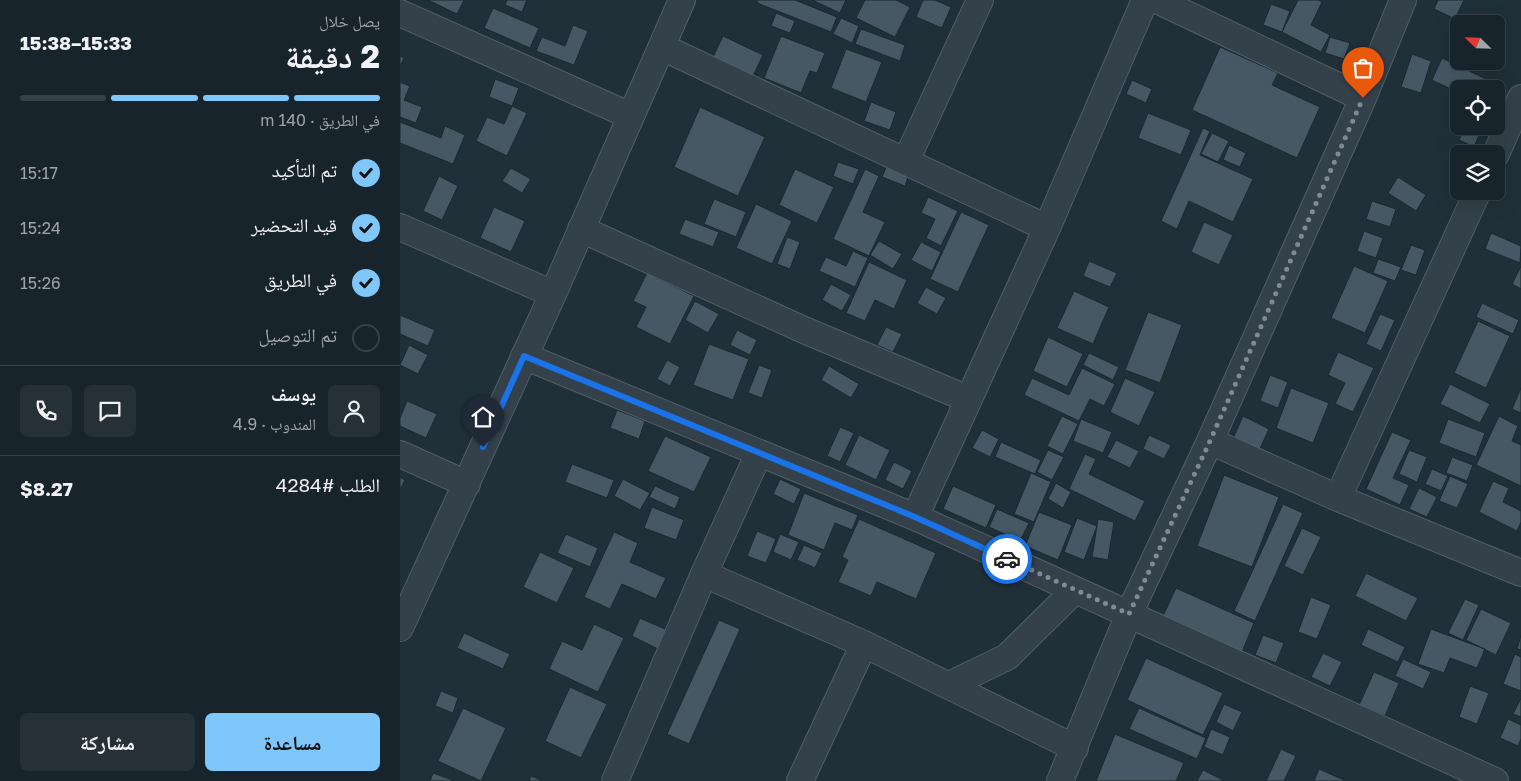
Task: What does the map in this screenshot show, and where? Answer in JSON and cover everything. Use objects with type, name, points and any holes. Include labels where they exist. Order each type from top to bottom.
[{"type":"street","points":[[402,617],[467,484],[682,0]]},
{"type":"street","points":[[906,161],[980,0]]},
{"type":"street","points":[[915,517],[1047,228],[1145,0]]},
{"type":"street","points":[[1157,0],[1363,98]]},
{"type":"street","points":[[1060,781],[1129,614],[1210,441],[1363,98],[1404,0]]},
{"type":"street","points":[[400,13],[631,116]]},
{"type":"street","points":[[662,48],[1047,228]]},
{"type":"street","points":[[1500,145],[1521,98]]},
{"type":"street","points":[[1338,498],[1474,200]]},
{"type":"street","points":[[400,227],[553,294]]},
{"type":"street","points":[[581,229],[804,330],[968,399]]},
{"type":"street","points":[[524,356],[915,517],[1495,781]]},
{"type":"street","points":[[1210,441],[1338,498],[1521,573]]},
{"type":"street","points":[[400,454],[467,484]]},
{"type":"street","points":[[615,781],[704,574],[759,454]]},
{"type":"street","points":[[704,574],[864,644],[1075,748]]},
{"type":"street","points":[[949,686],[1007,657],[1076,590]]},
{"type":"street","points":[[800,781],[864,644]]},
{"type":"building","points":[[428,0],[464,0],[457,14]]},
{"type":"building","points":[[507,0],[527,0],[522,12],[505,5]]},
{"type":"building","points":[[758,0],[795,0],[837,17],[831,32],[757,3]]},
{"type":"building","points":[[812,0],[846,0],[840,13]]},
{"type":"building","points":[[865,0],[896,0],[910,7],[895,37],[856,18]]},
{"type":"building","points":[[923,0],[935,0],[951,7],[942,28],[916,17]]},
{"type":"building","points":[[1298,0],[1318,0],[1322,2],[1311,25],[1330,35],[1321,52],[1282,32]]},
{"type":"building","points":[[1438,0],[1464,0],[1457,15],[1450,15],[1450,17],[1434,9]]},
{"type":"building","points":[[1271,4],[1290,11],[1282,32],[1263,25]]},
{"type":"building","points":[[493,8],[539,28],[530,48],[484,28]]},
{"type":"building","points":[[776,13],[795,21],[790,33],[771,26]]},
{"type":"building","points":[[841,18],[859,26],[852,43],[833,34]]},
{"type":"building","points":[[573,25],[588,31],[574,65],[536,51],[542,37],[565,46]]},
{"type":"building","points":[[861,29],[905,45],[900,61],[855,44]]},
{"type":"building","points":[[723,36],[763,55],[752,78],[712,59]]},
{"type":"building","points":[[781,36],[825,53],[817,73],[810,71],[801,93],[764,78]]},
{"type":"building","points":[[1330,37],[1350,43],[1344,59],[1325,53]]},
{"type":"building","points":[[1220,47],[1278,73],[1272,85],[1320,107],[1297,158],[1192,110]]},
{"type":"building","points":[[846,49],[882,62],[866,102],[831,88]]},
{"type":"building","points":[[1412,54],[1431,61],[1421,93],[1401,87]]},
{"type":"building","points":[[400,56],[404,58],[400,67]]},
{"type":"building","points":[[1442,58],[1450,62],[1450,70],[1467,70],[1488,80],[1450,80],[1450,89],[1432,80]]},
{"type":"building","points":[[495,79],[519,88],[512,106],[489,97]]},
{"type":"building","points":[[1132,80],[1152,89],[1146,103],[1126,94]]},
{"type":"building","points":[[400,82],[410,86],[404,100],[422,107],[416,123],[400,117]]},
{"type":"building","points":[[871,102],[896,112],[890,130],[864,121]]},
{"type":"building","points":[[512,106],[527,113],[507,156],[476,141],[487,117],[504,124]]},
{"type":"building","points":[[700,107],[765,137],[738,196],[674,167]]},
{"type":"building","points":[[1148,113],[1191,130],[1181,155],[1138,138]]},
{"type":"building","points":[[400,122],[441,138],[445,126],[465,135],[453,164],[400,143]]},
{"type":"building","points":[[1203,128],[1210,131],[1200,155],[1253,179],[1233,222],[1189,201],[1177,229],[1161,221]]},
{"type":"building","points":[[1212,133],[1229,141],[1218,162],[1201,154]]},
{"type":"building","points":[[1462,135],[1479,135],[1475,145],[1470,145],[1459,140]]},
{"type":"building","points":[[1229,145],[1246,153],[1240,167],[1223,160]]},
{"type":"building","points":[[838,162],[859,169],[853,184],[833,176]]},
{"type":"building","points":[[887,165],[909,174],[905,186],[882,177]]},
{"type":"building","points":[[511,168],[531,179],[522,193],[502,181]]},
{"type":"building","points":[[795,169],[834,187],[817,223],[779,205]]},
{"type":"building","points":[[865,169],[879,176],[863,212],[885,222],[869,256],[833,239]]},
{"type":"building","points":[[439,176],[458,186],[442,220],[423,211]]},
{"type":"building","points":[[1398,177],[1426,195],[1416,211],[1388,193]]},
{"type":"building","points":[[928,197],[958,211],[941,246],[926,238],[935,219],[921,213]]},
{"type":"building","points":[[714,199],[746,212],[736,237],[704,224]]},
{"type":"building","points":[[1372,201],[1396,209],[1390,227],[1366,219]]},
{"type":"building","points":[[756,204],[792,221],[772,264],[736,248]]},
{"type":"building","points":[[494,207],[525,221],[511,252],[480,238]]},
{"type":"building","points":[[961,212],[989,225],[958,292],[930,279]]},
{"type":"building","points":[[685,219],[719,232],[713,247],[679,234]]},
{"type":"building","points":[[1204,222],[1233,235],[1219,265],[1191,252]]},
{"type":"building","points":[[1364,231],[1383,238],[1376,258],[1357,251]]},
{"type":"building","points":[[1491,233],[1521,246],[1520,263],[1485,249]]},
{"type":"building","points":[[787,237],[800,242],[790,269],[777,264]]},
{"type":"building","points":[[879,241],[902,254],[893,269],[870,255]]},
{"type":"building","points":[[921,242],[941,252],[932,271],[911,260]]},
{"type":"building","points":[[1411,245],[1425,250],[1416,275],[1401,270]]},
{"type":"building","points":[[853,251],[868,258],[855,287],[819,271],[826,257],[846,266]]},
{"type":"building","points":[[1378,259],[1401,267],[1395,281],[1373,273]]},
{"type":"building","points":[[1089,261],[1117,273],[1110,287],[1083,276]]},
{"type":"building","points":[[869,262],[907,280],[894,309],[875,300],[865,321],[846,313]]},
{"type":"building","points":[[1354,266],[1388,281],[1365,333],[1331,318]]},
{"type":"building","points":[[1521,266],[1521,289],[1512,284]]},
{"type":"building","points":[[647,273],[694,296],[670,344],[636,327],[646,307],[633,301]]},
{"type":"building","points":[[831,284],[851,295],[842,311],[822,300]]},
{"type":"building","points":[[926,287],[946,298],[937,314],[917,303]]},
{"type":"building","points":[[1074,291],[1109,307],[1093,344],[1057,328]]},
{"type":"building","points":[[695,301],[719,314],[708,333],[685,320]]},
{"type":"building","points":[[1482,303],[1519,320],[1513,334],[1476,317]]},
{"type":"building","points":[[1148,312],[1182,325],[1160,383],[1125,370]]},
{"type":"building","points":[[1380,314],[1395,320],[1381,351],[1366,344]]},
{"type":"building","points":[[400,315],[435,330],[428,346],[400,334]]},
{"type":"building","points":[[1478,321],[1510,336],[1486,388],[1454,373]]},
{"type":"building","points":[[886,327],[902,334],[893,352],[877,345]]},
{"type":"building","points":[[737,330],[757,340],[750,355],[730,345]]},
{"type":"building","points":[[1048,337],[1083,354],[1067,387],[1033,371]]},
{"type":"building","points":[[709,344],[749,359],[733,400],[693,385]]},
{"type":"building","points":[[409,345],[428,355],[418,374],[400,365]]},
{"type":"building","points":[[1338,352],[1374,368],[1353,412],[1335,404],[1345,383],[1328,375]]},
{"type":"building","points":[[1089,353],[1119,367],[1113,380],[1083,365]]},
{"type":"building","points":[[667,360],[680,367],[670,386],[657,379]]},
{"type":"building","points":[[759,365],[772,370],[762,398],[748,393]]},
{"type":"building","points":[[829,366],[859,384],[851,398],[821,380]]},
{"type":"building","points":[[1082,368],[1115,384],[1104,406],[1090,399],[1079,421],[1024,395],[1032,378],[1069,395]]},
{"type":"building","points":[[1270,375],[1288,382],[1278,408],[1260,401]]},
{"type":"building","points":[[1125,378],[1155,392],[1139,426],[1110,412]]},
{"type":"building","points":[[1450,384],[1490,404],[1480,423],[1440,404]]},
{"type":"building","points":[[1291,388],[1329,403],[1313,443],[1276,428]]},
{"type":"building","points":[[1521,388],[1521,413],[1512,409]]},
{"type":"building","points":[[407,401],[437,414],[426,438],[400,426],[400,418]]},
{"type":"building","points":[[617,410],[645,421],[639,439],[610,428]]},
{"type":"building","points":[[1062,416],[1078,424],[1063,454],[1047,446]]},
{"type":"building","points":[[1243,416],[1269,429],[1258,453],[1232,441]]},
{"type":"building","points":[[1499,416],[1518,426],[1512,441],[1521,445],[1521,486],[1476,465]]},
{"type":"building","points":[[1081,419],[1112,432],[1103,453],[1073,441]]},
{"type":"building","points":[[1448,419],[1485,433],[1476,457],[1439,443]]},
{"type":"building","points":[[840,427],[854,433],[840,462],[827,456]]},
{"type":"building","points":[[982,430],[999,439],[990,457],[972,448]]},
{"type":"building","points":[[1392,432],[1411,440],[1393,478],[1409,485],[1400,505],[1366,489]]},
{"type":"building","points":[[859,435],[890,450],[876,480],[845,465]]},
{"type":"building","points":[[1149,435],[1171,445],[1164,459],[1143,449]]},
{"type":"building","points":[[665,436],[711,457],[694,492],[648,471]]},
{"type":"building","points":[[1116,440],[1139,451],[1130,468],[1107,457]]},
{"type":"building","points":[[1001,442],[1041,460],[1035,474],[995,457]]},
{"type":"building","points":[[1048,450],[1064,457],[1052,480],[1037,472]]},
{"type":"building","points":[[1409,450],[1427,457],[1417,482],[1399,474]]},
{"type":"building","points":[[1085,454],[1096,459],[1089,474],[1145,501],[1135,521],[1069,489]]},
{"type":"building","points":[[1452,457],[1473,465],[1467,481],[1446,473]]},
{"type":"building","points":[[894,462],[912,471],[903,489],[885,480]]},
{"type":"building","points":[[572,464],[614,480],[607,498],[565,482]]},
{"type":"building","points":[[1432,469],[1448,476],[1441,491],[1425,484]]},
{"type":"building","points":[[1031,473],[1051,482],[1034,522],[1014,514]]},
{"type":"building","points":[[1224,475],[1279,497],[1252,567],[1197,546]]},
{"type":"building","points":[[1450,476],[1468,484],[1457,508],[1439,501]]},
{"type":"building","points":[[400,477],[405,480],[400,490]]},
{"type":"building","points":[[623,479],[650,493],[640,510],[614,496]]},
{"type":"building","points":[[780,479],[801,489],[794,504],[773,494]]},
{"type":"building","points":[[1493,481],[1509,488],[1503,502],[1521,511],[1521,522],[1517,531],[1479,512]]},
{"type":"building","points":[[1056,483],[1071,492],[1063,508],[1048,499]]},
{"type":"building","points":[[655,486],[680,497],[675,509],[649,497]]},
{"type":"building","points":[[953,486],[996,505],[986,528],[943,509]]},
{"type":"building","points":[[1419,488],[1437,497],[1427,517],[1409,509]]},
{"type":"building","points":[[804,493],[858,515],[852,530],[835,523],[824,550],[788,535]]},
{"type":"building","points":[[1283,504],[1303,513],[1255,621],[1234,611]]},
{"type":"building","points":[[652,507],[684,520],[676,540],[644,528]]},
{"type":"building","points":[[997,509],[1029,523],[1020,541],[989,527]]},
{"type":"building","points":[[1039,512],[1072,525],[1058,560],[1025,546]]},
{"type":"building","points":[[1077,518],[1097,526],[1084,560],[1064,552]]},
{"type":"building","points":[[859,519],[936,553],[916,599],[877,582],[871,596],[838,582],[848,560],[842,557]]},
{"type":"building","points":[[1098,519],[1114,522],[1108,560],[1092,557]]},
{"type":"building","points":[[1302,528],[1321,537],[1303,575],[1284,566]]},
{"type":"building","points":[[757,531],[776,539],[766,563],[747,556]]},
{"type":"building","points":[[614,532],[638,543],[630,562],[666,578],[656,599],[622,584],[610,609],[584,597]]},
{"type":"building","points":[[566,534],[598,548],[590,567],[557,553]]},
{"type":"building","points":[[780,534],[799,542],[791,560],[773,552]]},
{"type":"building","points":[[804,545],[822,553],[815,568],[797,560]]},
{"type":"building","points":[[540,552],[574,568],[557,603],[523,587]]},
{"type":"building","points":[[1366,573],[1418,598],[1406,621],[1355,596]]},
{"type":"building","points":[[1176,588],[1254,623],[1242,652],[1163,616]]},
{"type":"building","points":[[1311,597],[1331,605],[1317,639],[1298,632]]},
{"type":"building","points":[[1465,599],[1479,605],[1463,640],[1448,633]]},
{"type":"building","points":[[1481,609],[1511,623],[1496,655],[1466,640]]},
{"type":"building","points":[[640,618],[667,630],[658,649],[632,636]]},
{"type":"building","points":[[719,620],[740,629],[689,744],[667,734]]},
{"type":"building","points":[[594,624],[624,638],[598,692],[549,669],[562,641],[582,650]]},
{"type":"building","points":[[1368,629],[1405,647],[1398,662],[1361,645]]},
{"type":"building","points":[[1431,629],[1485,649],[1477,668],[1450,658],[1444,673],[1418,664]]},
{"type":"building","points":[[464,633],[510,654],[503,669],[457,648]]},
{"type":"building","points":[[1263,635],[1284,643],[1276,663],[1255,655]]},
{"type":"building","points":[[1521,635],[1521,650],[1517,649]]},
{"type":"building","points":[[1323,653],[1342,662],[1330,686],[1311,677]]},
{"type":"building","points":[[1515,654],[1521,657],[1521,691],[1503,684]]},
{"type":"building","points":[[1146,658],[1223,693],[1203,735],[1127,700]]},
{"type":"building","points":[[1403,659],[1431,672],[1423,689],[1395,676]]},
{"type":"building","points":[[1374,672],[1399,683],[1385,716],[1359,705]]},
{"type":"building","points":[[1470,686],[1489,693],[1477,724],[1459,717]]},
{"type":"building","points":[[570,687],[607,704],[581,758],[545,741]]},
{"type":"building","points":[[441,691],[458,698],[453,713],[435,706]]},
{"type":"building","points":[[1521,698],[1521,717],[1513,714]]},
{"type":"building","points":[[1224,704],[1242,712],[1233,731],[1216,722]]},
{"type":"building","points":[[463,708],[506,728],[481,781],[438,761]]},
{"type":"building","points":[[1139,708],[1206,738],[1197,759],[1129,729]]},
{"type":"building","points":[[1508,719],[1521,725],[1521,739],[1518,746],[1500,738]]},
{"type":"building","points":[[1211,729],[1230,737],[1223,755],[1204,747]]},
{"type":"building","points":[[1115,734],[1184,763],[1176,781],[1096,781]]},
{"type":"building","points":[[1281,749],[1296,756],[1284,781],[1266,781]]},
{"type":"building","points":[[1319,769],[1346,781],[1314,781]]},
{"type":"building","points":[[1203,770],[1223,780],[1223,781],[1197,781]]},
{"type":"building","points":[[433,773],[456,781],[430,781]]},
{"type":"building","points":[[531,776],[543,781],[529,781]]},
{"type":"way so far","points":[[1007,559],[1129,614],[1210,441],[1363,98]]},
{"type":"route","points":[[483,447],[524,356],[915,517],[1007,559]]}]
